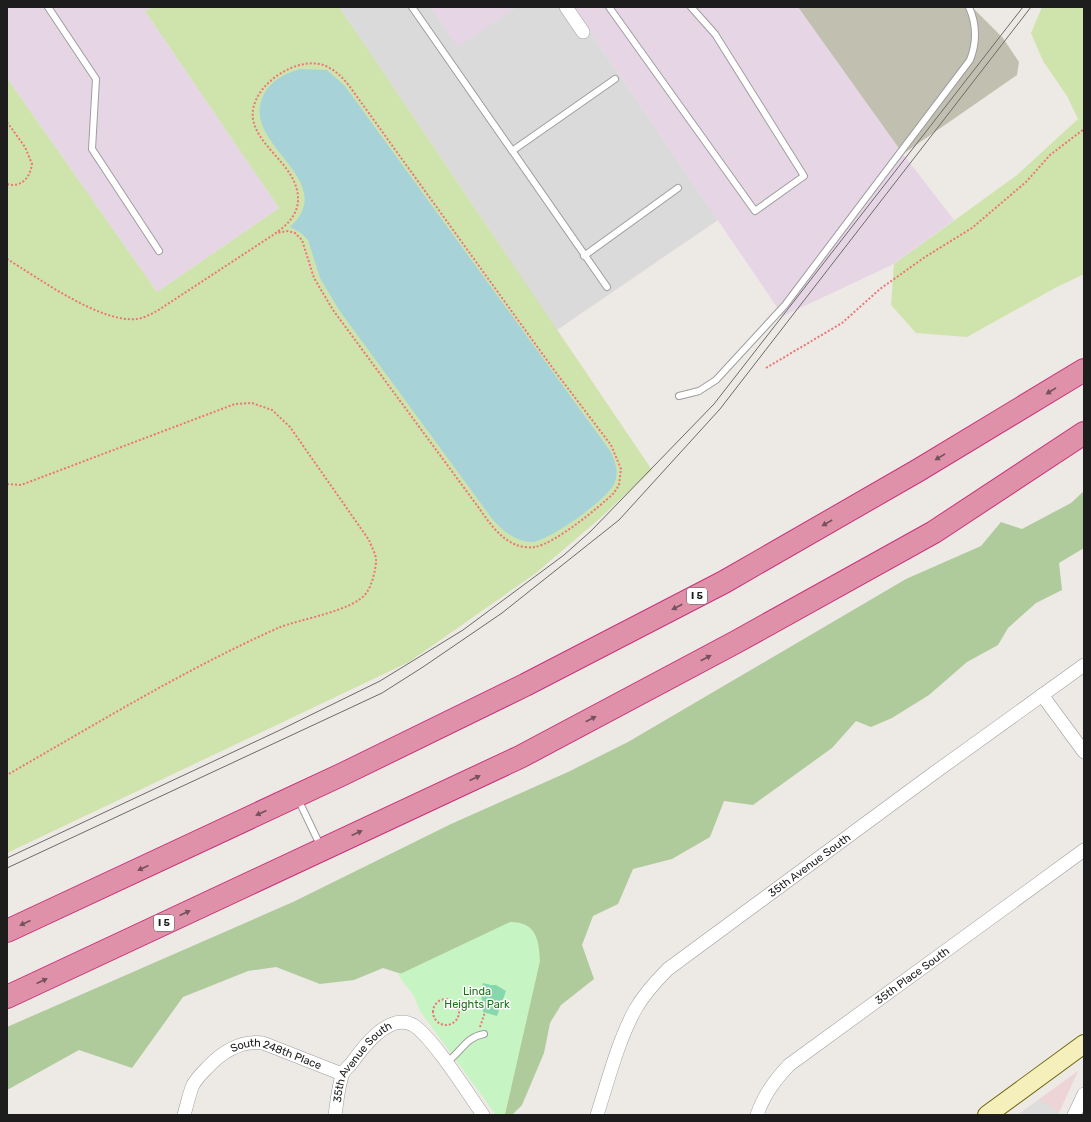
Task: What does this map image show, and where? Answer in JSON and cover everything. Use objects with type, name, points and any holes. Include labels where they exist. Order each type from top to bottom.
[{"type":"highway","name":"I 5","points":[[7,931],[296,796],[525,685],[724,582],[930,463],[1084,370]]},
{"type":"highway","name":"I 5","points":[[7,997],[520,757],[736,642],[934,532],[1084,433]]},
{"type":"main road","points":[[987,1115],[1084,1044]]},
{"type":"street","points":[[566,7],[583,32]]},
{"type":"street","name":"35th Avenue South","points":[[597,1115],[624,1035],[635,1010],[649,989],[668,969],[1084,665]]},
{"type":"street","points":[[1042,695],[1084,752]]},
{"type":"street","name":"35th Place South","points":[[757,1115],[763,1099],[774,1081],[789,1065],[1084,850]]},
{"type":"street","name":"35th Avenue South","points":[[335,1115],[342,1074],[359,1053],[381,1030],[392,1024],[404,1022],[419,1029],[446,1063]]},
{"type":"street","name":"South 248th Place","points":[[184,1115],[193,1085],[224,1052],[242,1043],[263,1043],[342,1074]]},
{"type":"street","points":[[446,1063],[483,1115]]},
{"type":"street","points":[[1074,1115],[1084,1094]]},
{"type":"lane","points":[[48,7],[96,79],[92,149],[159,251]]},
{"type":"lane","points":[[412,7],[607,287]]},
{"type":"lane","points":[[609,7],[755,211],[804,176],[714,34],[691,7]]},
{"type":"lane","points":[[679,396],[699,391],[716,380],[785,305],[970,60],[976,37],[973,15],[969,7]]},
{"type":"lane","points":[[512,151],[615,79]]},
{"type":"lane","points":[[584,256],[678,188]]},
{"type":"lane","points":[[296,796],[322,849]]},
{"type":"lane","points":[[446,1063],[457,1054],[469,1039],[484,1034]]},
{"type":"path","points":[[7,259],[96,312],[117,318],[138,319],[157,311],[276,233],[293,217],[298,202],[297,191],[287,170],[261,136],[255,125],[253,118],[253,103],[264,86],[293,67],[307,64],[327,66],[345,81],[363,105],[554,370],[611,445],[621,470],[619,485],[614,493],[564,532],[543,545],[529,547],[515,544],[507,540],[498,533],[476,504],[333,310],[314,278],[302,240],[295,233],[288,231],[276,233]]},
{"type":"path","points":[[7,122],[25,146],[32,164],[27,178],[22,183],[14,186],[7,184]]},
{"type":"path","points":[[766,368],[842,322],[880,289],[925,257],[972,228],[1026,182],[1050,155],[1084,129]]},
{"type":"path","points":[[7,484],[21,485],[235,404],[252,403],[272,410],[290,426],[369,540],[376,560],[373,576],[367,593],[352,604],[280,628],[197,666],[7,775]]},
{"type":"path","points":[[447,999],[456,1005],[458,1015],[452,1023],[441,1024],[436,1019],[434,1009],[440,1000],[447,999]]},
{"type":"path","points":[[479,1028],[485,1012]]},
{"type":"shaded area","points":[[7,7],[154,7],[145,11],[279,208],[157,292],[7,78]]},
{"type":"shaded area","points":[[339,7],[431,7],[458,46],[516,7],[573,7],[718,220],[557,330]]},
{"type":"shaded area","points":[[431,7],[516,7],[458,47]]},
{"type":"shaded area","points":[[573,7],[798,7],[903,154],[954,220],[894,264],[783,316]]},
{"type":"shaded area","points":[[798,7],[972,7],[1003,38],[1019,62],[1017,75],[903,154]]},
{"type":"shaded area","points":[[1078,1071],[1058,1115],[1018,1115],[1038,1100]]},
{"type":"shaded area","points":[[1040,1099],[1059,1113],[1058,1115],[1018,1115]]},
{"type":"green space","points":[[154,7],[339,7],[652,470],[598,520],[536,573],[409,662],[7,853],[7,78],[157,292],[279,208],[145,11]]},
{"type":"green space","points":[[1042,7],[1084,7],[1084,274],[1055,288],[967,337],[916,333],[891,305],[894,264],[1017,175],[1078,119],[1067,96],[1043,61],[1031,33]]},
{"type":"green space","points":[[1084,491],[1084,548],[1059,563],[1062,590],[1036,603],[1008,628],[998,645],[967,662],[929,695],[892,718],[871,727],[856,721],[832,748],[753,805],[724,801],[710,837],[672,859],[633,869],[618,904],[593,916],[582,945],[594,979],[561,1005],[550,1023],[544,1053],[522,1105],[512,1115],[500,1115],[427,982],[383,968],[354,980],[320,984],[276,967],[248,971],[183,997],[132,1068],[79,1050],[7,1090],[7,1027],[293,902],[451,824],[568,772],[628,742],[906,579],[981,546],[1001,522],[1022,529],[1071,503]]},
{"type":"green space","name":"Linda Heights Park","points":[[510,922],[526,925],[531,929],[539,946],[540,961],[505,1115],[496,1115],[420,1011],[414,996],[398,975]]},
{"type":"green space","points":[[483,983],[496,985],[506,991],[497,1016],[483,1012],[481,995]]},
{"type":"water","points":[[300,69],[327,70],[345,86],[611,452],[617,474],[611,489],[591,508],[564,527],[540,540],[526,542],[510,535],[493,520],[339,310],[320,278],[308,240],[301,233],[290,227],[303,210],[304,193],[298,177],[264,129],[259,112],[267,89],[284,75]]},
{"type":"tram line","points":[[7,858],[278,731],[380,681],[463,630],[564,555],[591,531],[714,404],[1023,7]]},
{"type":"tram line","points":[[7,868],[382,693],[502,613],[619,520],[720,409],[1031,7]]}]
